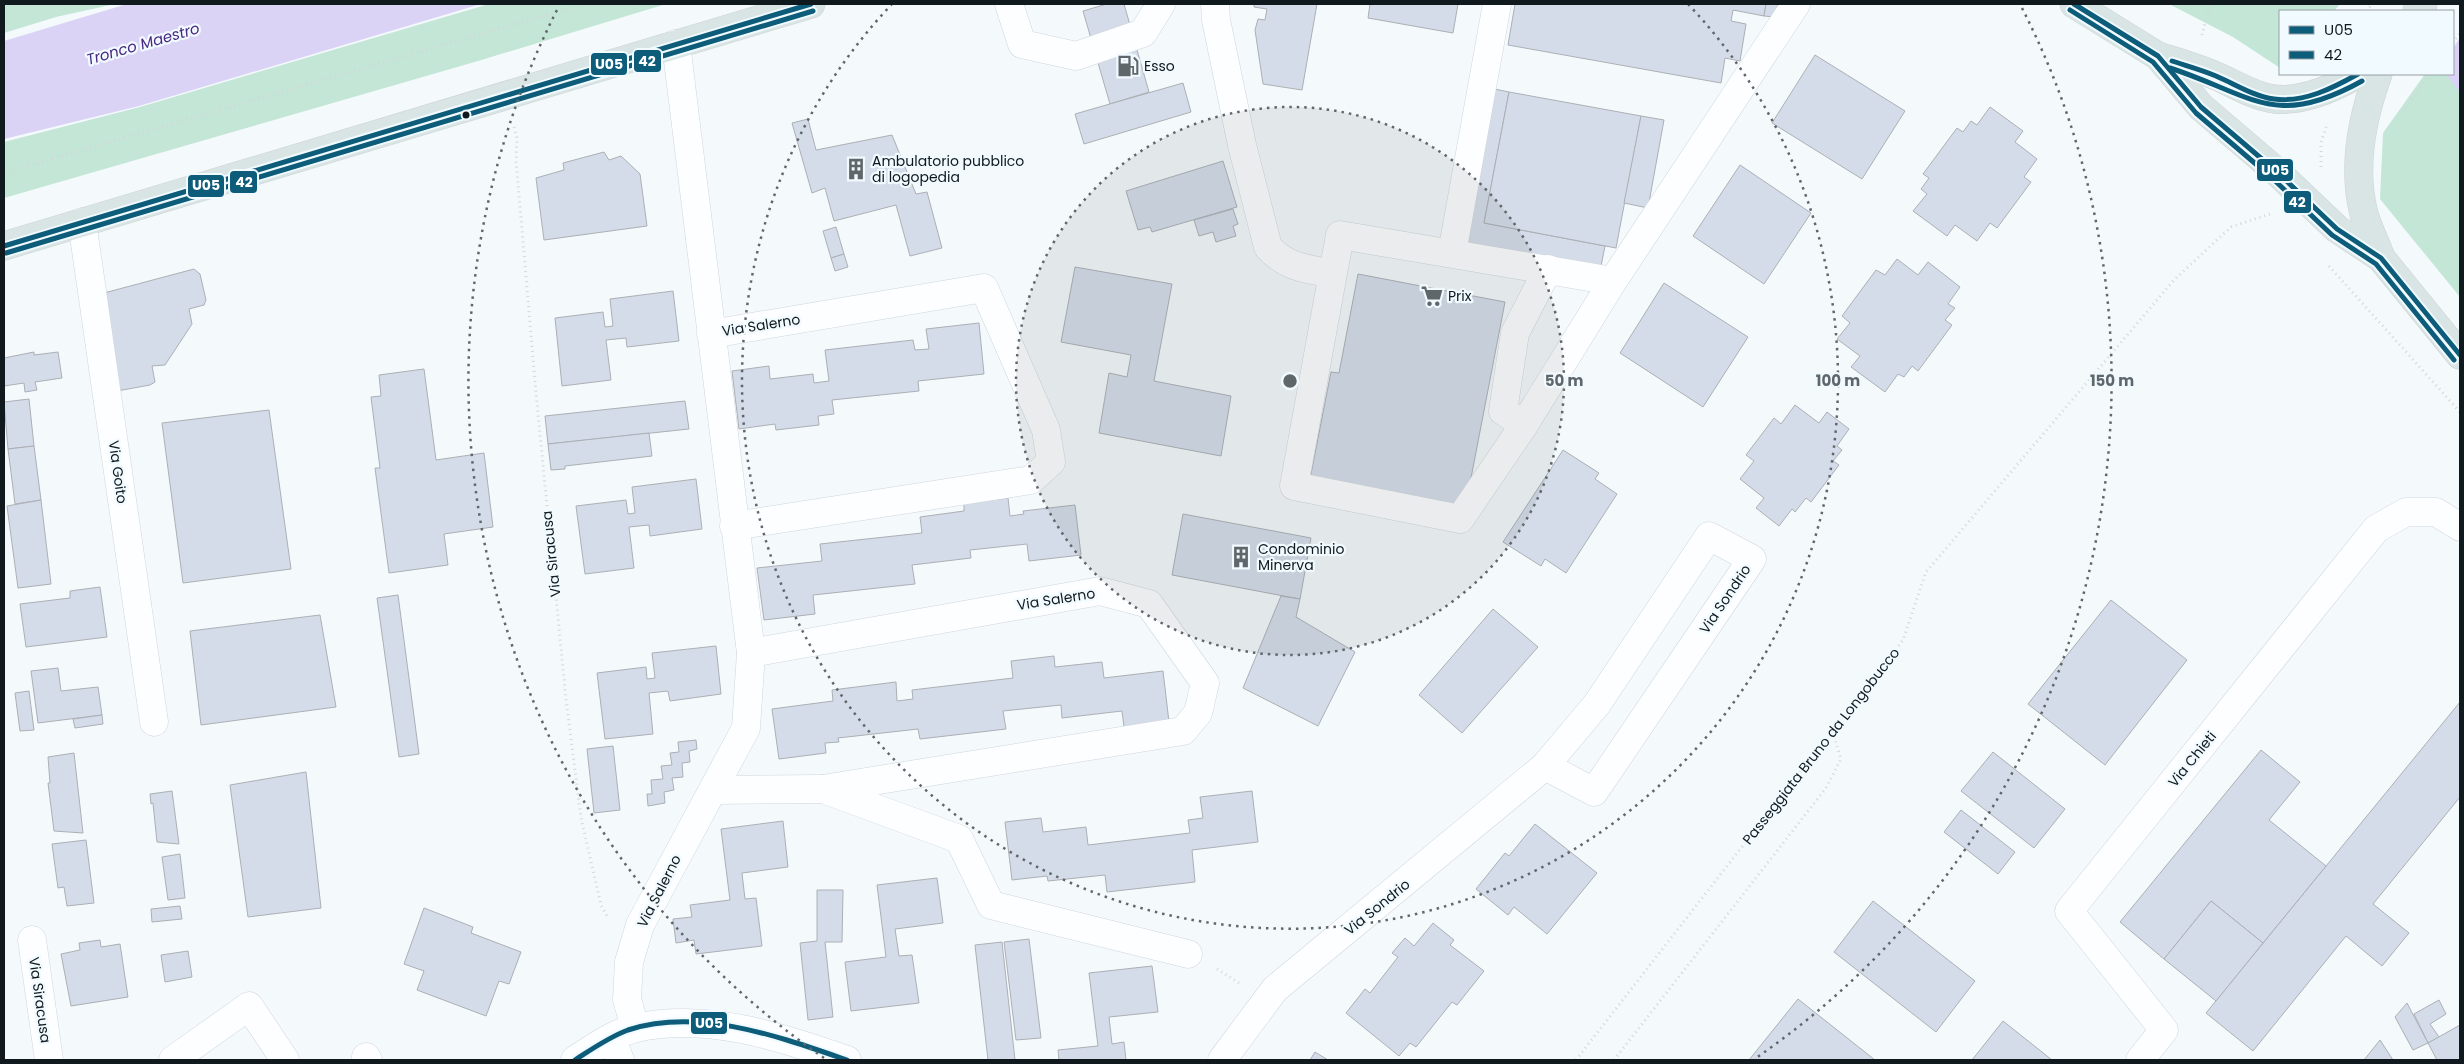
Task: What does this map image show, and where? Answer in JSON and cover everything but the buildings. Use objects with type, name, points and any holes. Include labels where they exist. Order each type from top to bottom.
[{"type":"main road","points":[[4,246],[811,4]]},
{"type":"main road","points":[[2074,4],[2158,56],[2215,75],[2254,93],[2274,99],[2295,98],[2323,91],[2356,75]]},
{"type":"main road","points":[[2158,56],[2201,107],[2276,171],[2337,229],[2381,258],[2460,355]]},
{"type":"main road","points":[[2378,75],[2368,101],[2361,141],[2359,178],[2364,215],[2381,258]]},
{"type":"street","points":[[1009,4],[1022,44],[1076,56],[1143,33],[1161,4]]},
{"type":"street","points":[[1215,4],[1216,20],[1240,136],[1268,247],[1279,259],[1297,266],[1332,274]]},
{"type":"street","points":[[1452,253],[1497,4]]},
{"type":"street","points":[[1613,282],[1548,269],[1340,235],[1294,486],[1460,519],[1524,425],[1613,282],[1796,4]]},
{"type":"street","name":"Via Salerno","points":[[622,1042],[629,962],[640,925],[746,728],[751,653],[710,334],[676,44]]},
{"type":"street","name":"Via Goito","points":[[82,222],[154,722]]},
{"type":"street","points":[[1524,425],[1503,411],[1515,333],[1548,269]]},
{"type":"street","name":"Via Salerno","points":[[710,334],[984,288],[1046,430],[1051,462],[1032,480],[734,526]]},
{"type":"street","name":"Via Chieti","points":[[2140,1060],[2164,1030],[2069,912],[2376,529],[2406,512],[2436,512],[2460,528]]},
{"type":"street","name":"Via Sondrio","points":[[1222,1060],[1275,989],[1545,766],[1597,704],[1709,536],[1752,559],[1594,792],[1545,766]]},
{"type":"street","name":"Via Salerno","points":[[714,790],[823,789],[1183,731],[1198,713],[1205,683],[1149,604],[1100,591],[751,653]]},
{"type":"street","name":"Via Salerno","points":[[823,789],[959,839],[991,904],[1188,954]]},
{"type":"street","name":"Via Siracusa","points":[[32,940],[49,1060]]},
{"type":"street","points":[[173,1060],[249,1006],[285,1060]]},
{"type":"street","points":[[576,1060],[671,1024],[750,1030],[848,1060]]},
{"type":"path","points":[[4,173],[584,4]]},
{"type":"path","points":[[2201,41],[2210,4]]},
{"type":"path","points":[[2421,86],[2429,75]]},
{"type":"path","points":[[2322,176],[2322,142],[2328,124]]},
{"type":"path","name":"Via Siracusa","points":[[517,138],[516,160],[536,402],[566,699],[581,818],[601,905],[629,962]]},
{"type":"path","name":"Passeggiata Bruno da Longobucco","points":[[1576,1060],[1903,640],[1926,572],[2174,280],[2231,228],[2276,212]]},
{"type":"path","points":[[2327,263],[2460,412]]},
{"type":"path","points":[[1614,1060],[1826,788],[1841,759],[1833,732]]},
{"type":"path","points":[[1188,954],[1268,1000]]},
{"type":"green space","points":[[4,4],[115,4],[56,17],[4,33]]},
{"type":"green space","points":[[489,4],[666,4],[478,61],[4,198],[4,142],[140,107]]},
{"type":"green space","points":[[2169,4],[2340,4],[2335,10],[2279,10],[2279,67],[2233,37]]},
{"type":"green space","points":[[2460,23],[2460,297],[2380,199],[2383,133],[2424,75],[2454,75]]},
{"type":"water","name":"Tronco Maestro","points":[[127,4],[481,4],[139,106],[4,139],[4,41]]},
{"type":"water","points":[[2460,4],[2460,93],[2447,75],[2454,75],[2454,10]]},
{"type":"pier","points":[[2361,4],[2460,4],[2460,38],[2454,47],[2454,10],[2368,10]]},
{"type":"transit line","name":"U05","points":[[4,246],[811,4]]},
{"type":"transit line","name":"U05","points":[[2074,4],[2158,56],[2201,107],[2276,171],[2337,229],[2381,258],[2460,355]]},
{"type":"transit line","name":"42","points":[[2070,10],[2153,62],[2196,113],[2271,177],[2332,235],[2376,264],[2454,360]]},
{"type":"transit line","name":"42","points":[[6,253],[813,11]]},
{"type":"transit line","name":"U05","points":[[2172,61],[2211,74],[2259,95],[2285,100],[2307,97],[2356,75]]},
{"type":"transit line","name":"42","points":[[2170,68],[2244,97],[2284,106],[2307,103],[2332,96],[2362,81]]},
{"type":"transit line","name":"U05","points":[[575,1060],[607,1040],[628,1030],[655,1024],[683,1022],[711,1023],[767,1034],[847,1060]]},
{"type":"place","name":"Esso","points":[[1128,66]]},
{"type":"place","name":"Ambulatorio pubblico di logopedia","points":[[856,169]]},
{"type":"place","name":"Prix","points":[[1432,296]]},
{"type":"place","name":"Condominio Minerva","points":[[1241,557]]}]
